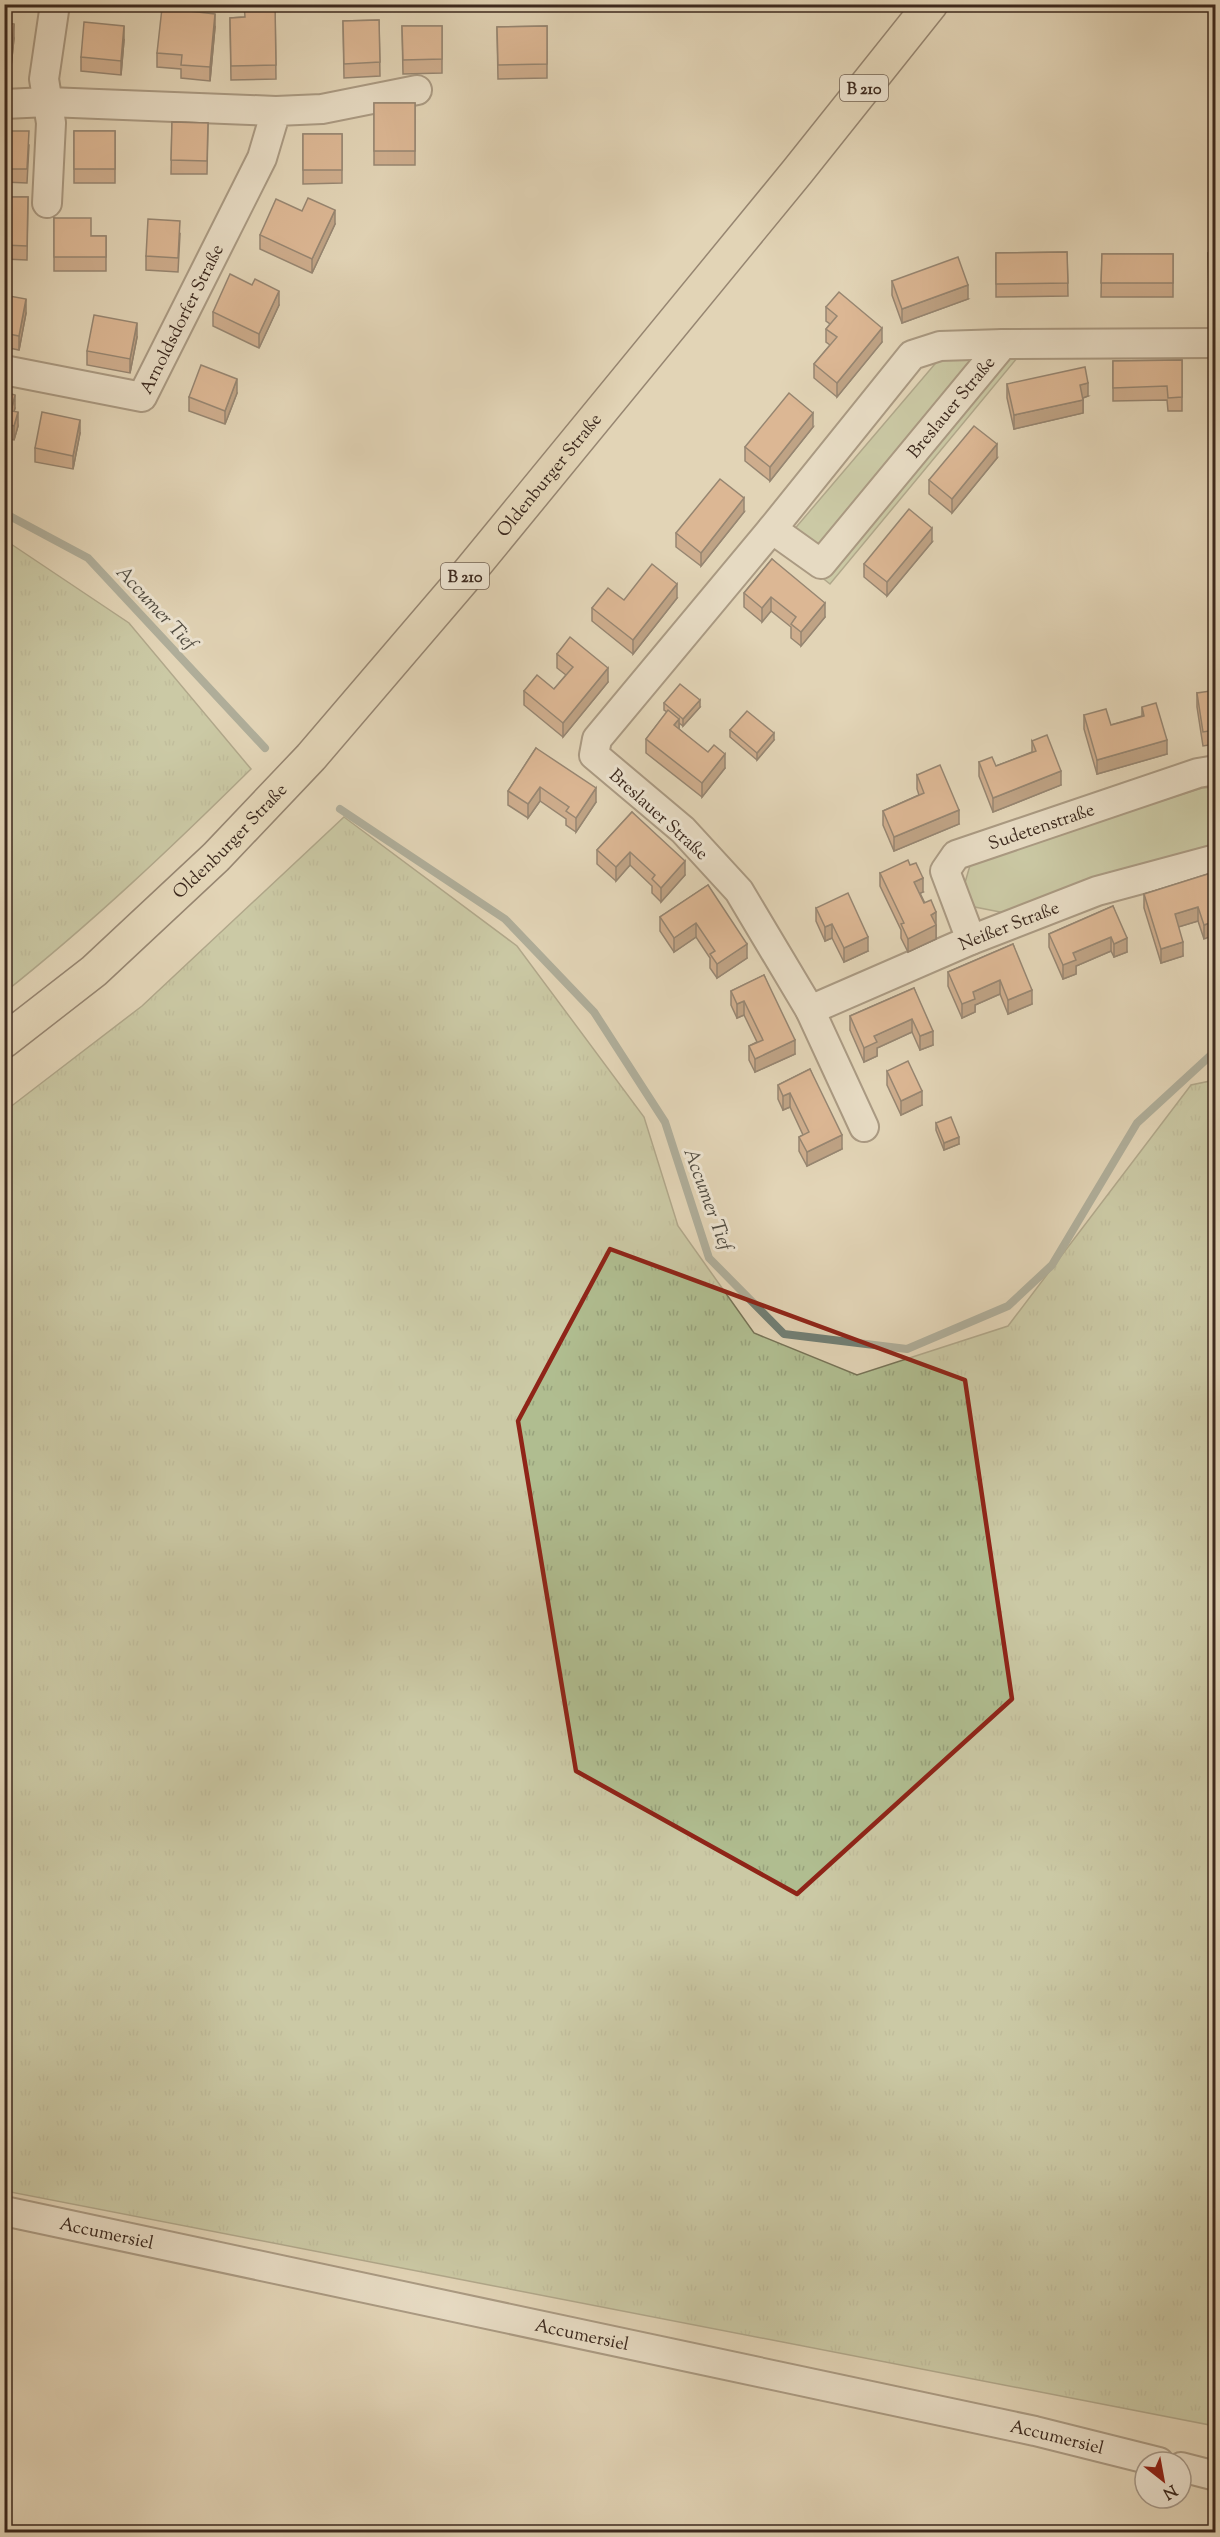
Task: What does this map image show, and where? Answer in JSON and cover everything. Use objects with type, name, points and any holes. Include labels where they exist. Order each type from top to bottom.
[{"type":"main road","name":"Oldenburger Straße","points":[[4,1041],[94,971],[216,857],[311,757],[465,577],[797,172],[931,4]]},
{"type":"street","points":[[47,203],[51,123],[44,79],[55,4]]},
{"type":"street","points":[[4,104],[48,102],[276,111],[322,109],[417,90]]},
{"type":"street","name":"Arnoldsdorfer Straße","points":[[4,370],[142,397],[262,158],[276,111]]},
{"type":"street","name":"Breslauer Straße","points":[[864,1127],[810,1010],[739,891],[683,831],[594,755],[597,739],[912,356],[940,346],[1215,343]]},
{"type":"street","name":"Breslauer Straße","points":[[772,529],[821,564],[1003,344]]},
{"type":"street","name":"Sudetenstraße","points":[[971,940],[945,871],[956,855],[1198,773],[1215,770]]},
{"type":"street","name":"Neißer Straße","points":[[810,1010],[971,940],[1097,891],[1215,859]]},
{"type":"street","name":"Accumersiel","points":[[4,2211],[1023,2428],[1133,2455]]},
{"type":"street","points":[[1193,2470],[1215,2476]]},
{"type":"highlighted area","points":[[610,1249],[965,1380],[1012,1699],[797,1894],[576,1771],[518,1421]]},
{"type":"green space","points":[[957,338],[1032,340],[830,584],[781,545]]},
{"type":"green space","points":[[5,540],[129,623],[251,769],[131,884],[5,992]]},
{"type":"green space","points":[[1215,787],[1215,846],[1005,913],[975,907],[964,886],[971,862],[1202,788]]},
{"type":"green space","points":[[344,817],[517,946],[644,1117],[678,1226],[754,1333],[857,1375],[1008,1326],[1191,1085],[1215,1080],[1215,2426],[5,2191],[4,1782],[10,1760],[4,1759],[5,1111],[142,1006]]},
{"type":"building","points":[[244,4],[275,4],[276,65],[231,66],[230,18],[245,17]]},
{"type":"building","points":[[162,8],[215,14],[210,67],[181,65],[182,55],[157,53]]},
{"type":"building","points":[[379,20],[380,62],[344,64],[343,21]]},
{"type":"building","points":[[84,22],[124,26],[121,61],[81,57]]},
{"type":"building","points":[[4,23],[14,24],[10,63],[4,63]]},
{"type":"building","points":[[402,26],[442,26],[442,59],[403,60]]},
{"type":"building","points":[[547,26],[547,64],[498,65],[497,27]]},
{"type":"building","points":[[374,103],[415,103],[415,151],[374,151]]},
{"type":"building","points":[[172,122],[208,123],[207,161],[171,160]]},
{"type":"building","points":[[4,131],[29,131],[27,169],[4,169]]},
{"type":"building","points":[[74,131],[115,131],[115,169],[74,169]]},
{"type":"building","points":[[303,134],[342,134],[342,170],[303,170]]},
{"type":"building","points":[[4,197],[28,197],[27,246],[4,245]]},
{"type":"building","points":[[308,198],[335,210],[312,259],[260,235],[276,199],[302,211]]},
{"type":"building","points":[[54,218],[91,218],[91,236],[106,236],[106,257],[54,257]]},
{"type":"building","points":[[148,219],[180,221],[178,258],[146,256]]},
{"type":"building","points":[[1067,252],[1068,283],[996,284],[996,253]]},
{"type":"building","points":[[1208,253],[1215,253],[1215,283],[1209,283]]},
{"type":"building","points":[[1102,254],[1173,254],[1173,283],[1101,283]]},
{"type":"building","points":[[958,257],[968,285],[902,309],[892,281]]},
{"type":"building","points":[[230,274],[252,285],[255,279],[279,291],[259,334],[213,312]]},
{"type":"building","points":[[839,292],[882,328],[837,383],[814,364],[837,337],[826,329],[837,316],[826,307]]},
{"type":"building","points":[[4,295],[26,299],[19,336],[4,333]]},
{"type":"building","points":[[94,315],[137,323],[130,359],[87,351]]},
{"type":"building","points":[[1182,360],[1182,397],[1168,398],[1167,386],[1113,388],[1113,361]]},
{"type":"building","points":[[1211,361],[1215,361],[1215,390],[1211,390]]},
{"type":"building","points":[[201,365],[237,379],[225,411],[189,397]]},
{"type":"building","points":[[1085,367],[1088,383],[1080,385],[1083,400],[1014,415],[1007,384]]},
{"type":"building","points":[[4,392],[15,395],[11,411],[18,412],[14,426],[4,424]]},
{"type":"building","points":[[789,393],[813,413],[770,467],[745,447]]},
{"type":"building","points":[[42,412],[80,420],[73,456],[35,448]]},
{"type":"building","points":[[974,426],[997,444],[952,499],[929,480]]},
{"type":"building","points":[[720,479],[744,498],[701,553],[676,533]]},
{"type":"building","points":[[909,509],[932,528],[887,582],[864,564]]},
{"type":"building","points":[[772,559],[825,603],[801,632],[791,624],[796,617],[771,597],[762,608],[744,593]]},
{"type":"building","points":[[652,564],[677,584],[633,640],[592,608],[608,588],[624,600]]},
{"type":"building","points":[[570,637],[608,668],[563,723],[524,691],[537,675],[554,689],[573,667],[557,654]]},
{"type":"building","points":[[680,684],[700,700],[683,719],[664,703]]},
{"type":"building","points":[[1210,691],[1211,701],[1215,700],[1215,730],[1203,732],[1197,693]]},
{"type":"building","points":[[1156,703],[1167,740],[1097,760],[1084,715],[1106,709],[1111,725],[1144,716],[1142,707]]},
{"type":"building","points":[[668,710],[679,719],[674,725],[708,752],[714,745],[725,754],[702,783],[646,739]]},
{"type":"building","points":[[747,711],[774,733],[757,753],[730,730]]},
{"type":"building","points":[[1047,735],[1061,771],[993,798],[979,762],[992,757],[996,766],[1036,751],[1032,741]]},
{"type":"building","points":[[536,748],[596,788],[576,818],[566,811],[569,807],[540,787],[528,804],[508,791]]},
{"type":"building","points":[[940,765],[959,810],[894,837],[883,811],[924,793],[917,775]]},
{"type":"building","points":[[632,812],[685,861],[661,888],[652,879],[655,875],[630,852],[616,867],[597,850]]},
{"type":"building","points":[[908,860],[910,865],[916,863],[923,878],[914,882],[924,903],[931,900],[936,912],[931,915],[936,925],[908,939],[901,924],[904,923],[880,873]]},
{"type":"building","points":[[1214,872],[1215,921],[1204,925],[1198,907],[1175,914],[1183,942],[1161,949],[1144,894]]},
{"type":"building","points":[[708,885],[747,944],[717,964],[710,954],[715,951],[696,923],[674,938],[660,917]]},
{"type":"building","points":[[848,893],[868,937],[844,948],[832,924],[825,927],[816,908]]},
{"type":"building","points":[[1113,906],[1127,938],[1114,944],[1111,937],[1073,953],[1076,960],[1063,965],[1049,934]]},
{"type":"building","points":[[1013,944],[1032,990],[1008,1000],[1000,980],[973,992],[975,999],[962,1004],[948,972]]},
{"type":"building","points":[[764,975],[795,1040],[755,1059],[749,1046],[763,1040],[744,1001],[737,1004],[731,991]]},
{"type":"building","points":[[914,988],[933,1031],[920,1036],[912,1019],[874,1036],[877,1042],[864,1048],[850,1016]]},
{"type":"building","points":[[908,1061],[922,1091],[901,1101],[887,1071]]},
{"type":"building","points":[[810,1069],[842,1135],[807,1152],[799,1137],[809,1132],[790,1093],[783,1096],[778,1085]]},
{"type":"building","points":[[951,1117],[959,1137],[944,1143],[936,1123]]},
{"type":"waterway","name":"Accumer Tief","points":[[4,513],[88,558],[265,748]]},
{"type":"waterway","name":"Accumer Tief","points":[[340,809],[505,919],[594,1012],[665,1122],[709,1258],[784,1334],[907,1349],[1008,1306],[1052,1265],[1137,1123],[1211,1055],[1216,1055]]}]
